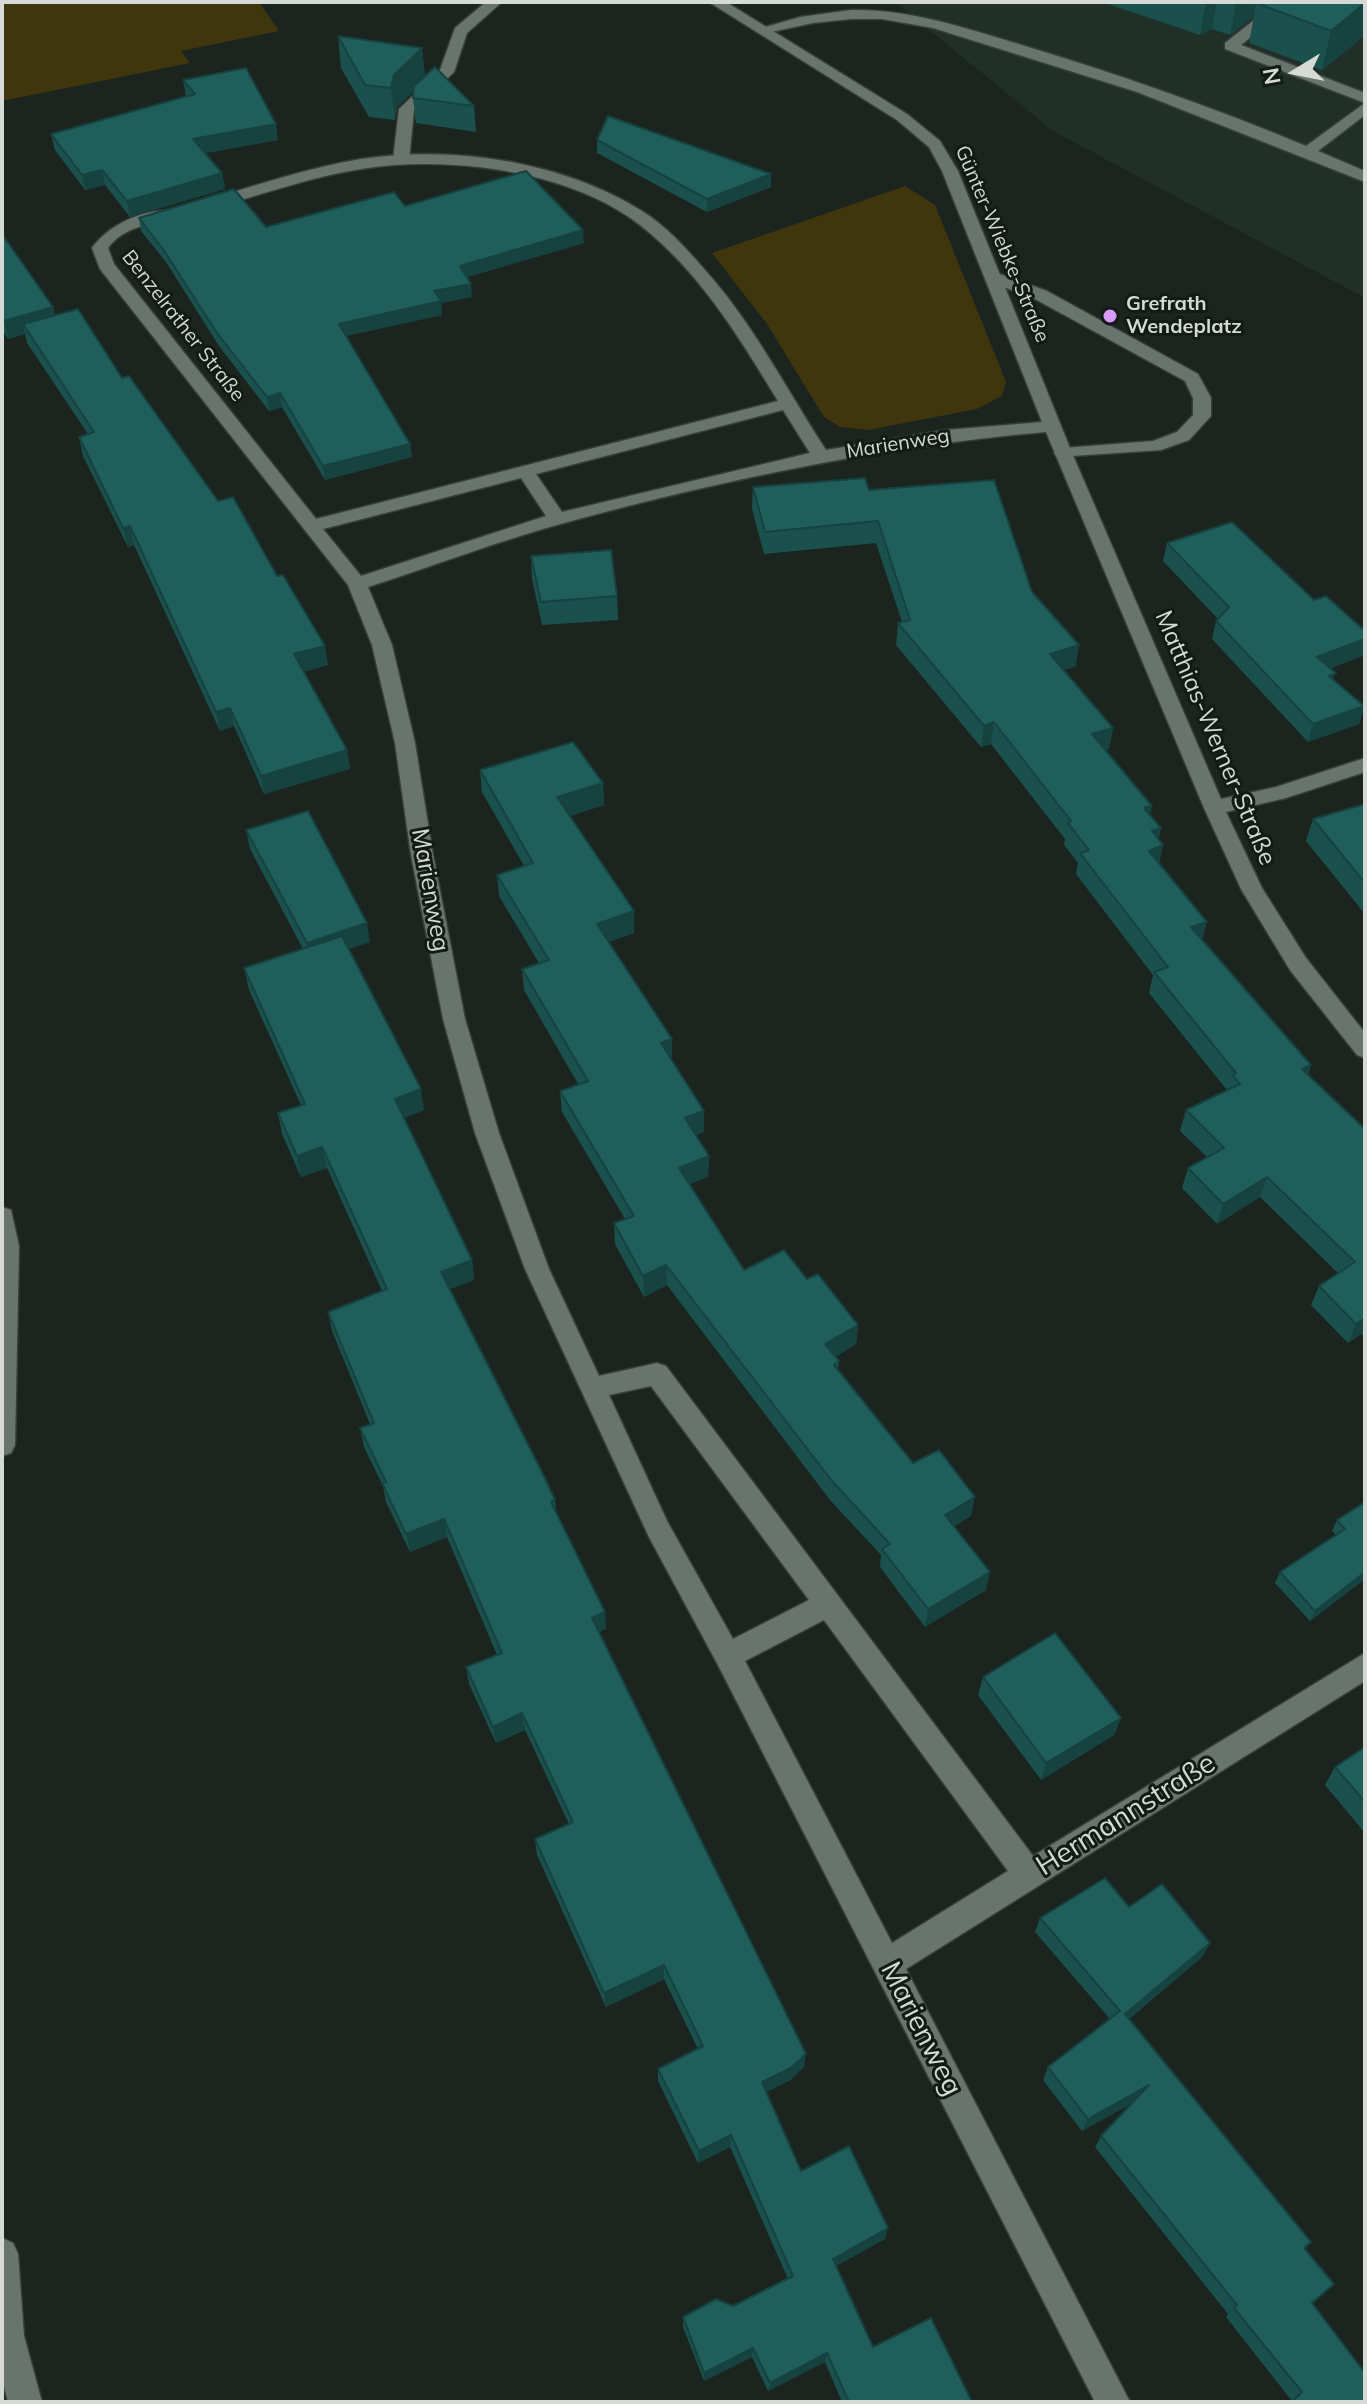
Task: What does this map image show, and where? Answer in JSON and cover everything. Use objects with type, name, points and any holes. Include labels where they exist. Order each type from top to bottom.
[{"type":"street","points":[[401,160],[407,109],[447,72],[460,31],[495,2]]},
{"type":"street","name":"Günter-Wiebke-Straße","points":[[716,2],[902,117],[935,144],[950,171],[1054,426]]},
{"type":"street","points":[[1286,2],[1230,46],[1365,98]]},
{"type":"street","points":[[762,30],[794,21],[865,14],[924,21],[1075,64],[1252,128],[1365,177]]},
{"type":"street","points":[[1308,152],[1365,108]]},
{"type":"street","name":"Benzelrather Straße","points":[[357,584],[106,265],[100,248],[106,236],[126,226],[363,164],[401,160],[483,162],[538,174],[635,214],[652,226],[714,291],[821,456]]},
{"type":"street","points":[[994,277],[1041,295],[1163,360],[1192,378],[1202,398],[1202,416],[1183,436],[1126,450],[1063,453]]},
{"type":"street","points":[[312,526],[787,404]]},
{"type":"street","name":"Matthias-Werner-Straße","points":[[1054,426],[1214,808],[1252,889],[1298,964],[1365,1049]]},
{"type":"street","name":"Marienweg","points":[[1054,426],[946,435],[821,456],[557,519],[357,584],[382,645],[405,743],[425,870],[454,1019],[487,1133],[537,1269],[658,1529],[728,1656],[1113,2402]]},
{"type":"street","points":[[526,472],[557,519]]},
{"type":"street","points":[[1214,808],[1279,793],[1365,765]]},
{"type":"street","points":[[2,1217],[7,1246],[2,1445]]},
{"type":"street","points":[[592,1388],[657,1374],[1029,1875]]},
{"type":"street","points":[[728,1656],[827,1605]]},
{"type":"street","name":"Hermannstraße","points":[[888,1963],[1365,1666]]},
{"type":"street","points":[[2,2254],[7,2336],[25,2402]]},
{"type":"shaded area","points":[[2,2],[259,2],[279,31],[181,51],[190,63],[2,101]]},
{"type":"shaded area","points":[[895,2],[1365,2],[1365,298],[1053,131]]},
{"type":"shaded area","points":[[905,186],[935,205],[1006,382],[1002,396],[977,409],[868,430],[840,427],[824,417],[767,324],[712,253]]},
{"type":"building","points":[[1258,2],[1365,2],[1365,3],[1331,31]]},
{"type":"building","points":[[338,36],[422,48],[394,75],[391,88],[365,85]]},
{"type":"building","points":[[435,67],[474,106],[413,98],[414,86]]},
{"type":"building","points":[[246,68],[276,124],[193,139],[222,173],[127,201],[102,170],[82,175],[51,134],[195,94],[183,80]]},
{"type":"building","points":[[608,116],[771,174],[707,199],[597,140]]},
{"type":"building","points":[[526,171],[583,230],[460,266],[471,284],[434,291],[441,301],[339,324],[410,444],[323,466],[280,393],[267,397],[217,333],[163,249],[139,218],[234,189],[266,227],[394,192],[405,206]]},
{"type":"building","points":[[2,234],[53,307],[4,321],[2,319]]},
{"type":"building","points":[[78,309],[122,378],[129,376],[218,501],[233,497],[277,576],[283,575],[325,646],[294,654],[347,750],[261,776],[230,708],[216,712],[130,526],[123,528],[79,437],[94,432],[23,324]]},
{"type":"building","points":[[865,478],[869,490],[994,480],[1032,592],[1079,645],[1050,654],[1113,728],[1092,734],[1152,806],[1144,808],[1161,828],[1152,831],[1163,845],[1149,851],[1207,922],[1191,927],[1311,1065],[1302,1069],[1365,1129],[1365,1318],[1356,1324],[1319,1286],[1355,1262],[1267,1177],[1223,1204],[1188,1168],[1224,1148],[1186,1110],[1240,1084],[1233,1075],[1236,1073],[1154,972],[1168,967],[1080,853],[1089,850],[1068,823],[1071,821],[994,722],[984,726],[898,623],[910,620],[878,521],[765,532],[753,487]]},
{"type":"building","points":[[1232,522],[1314,600],[1326,596],[1365,631],[1365,639],[1317,657],[1336,673],[1329,676],[1364,706],[1313,724],[1216,621],[1229,607],[1167,543]]},
{"type":"building","points":[[611,550],[617,596],[541,602],[531,556]]},
{"type":"building","points":[[573,742],[603,783],[557,797],[634,911],[597,924],[672,1039],[661,1043],[704,1111],[685,1118],[709,1156],[679,1168],[744,1270],[784,1250],[807,1279],[818,1274],[858,1325],[825,1344],[839,1361],[834,1365],[913,1463],[939,1450],[975,1497],[945,1515],[990,1572],[928,1609],[882,1549],[890,1544],[832,1481],[666,1265],[643,1276],[614,1223],[634,1216],[560,1091],[588,1081],[522,969],[549,960],[497,875],[533,863],[480,770]]},
{"type":"building","points":[[1365,804],[1365,883],[1313,819]]},
{"type":"building","points":[[308,811],[367,923],[307,943],[246,830]]},
{"type":"building","points":[[342,936],[421,1089],[395,1099],[472,1260],[441,1272],[545,1478],[555,1500],[551,1502],[605,1612],[592,1618],[806,2054],[791,2068],[762,2082],[801,2171],[849,2146],[888,2228],[833,2259],[873,2347],[931,2318],[972,2402],[849,2402],[827,2353],[770,2383],[753,2348],[704,2373],[683,2317],[716,2299],[733,2306],[793,2276],[731,2135],[699,2151],[658,2069],[703,2046],[664,1965],[604,1993],[535,1839],[573,1822],[522,1713],[493,1727],[466,1667],[502,1653],[444,1519],[406,1534],[360,1428],[374,1423],[328,1312],[387,1289],[322,1147],[297,1156],[278,1113],[305,1104],[244,968]]},
{"type":"building","points":[[1365,1502],[1365,1572],[1315,1611],[1280,1572],[1345,1529],[1337,1520]]},
{"type":"building","points":[[1055,1633],[1121,1718],[1046,1763],[983,1677]]},
{"type":"building","points":[[1365,1747],[1365,1802],[1335,1767]]},
{"type":"building","points":[[1105,1878],[1129,1907],[1162,1884],[1210,1943],[1125,2014],[1311,2242],[1304,2248],[1334,2284],[1312,2303],[1365,2373],[1365,2402],[1292,2402],[1302,2392],[1234,2308],[1237,2305],[1101,2136],[1149,2085],[1088,2119],[1048,2067],[1120,2011],[1040,1918]]},
{"type":"place","name":"Grefrath Wendeplatz","points":[[1110,316]]}]
